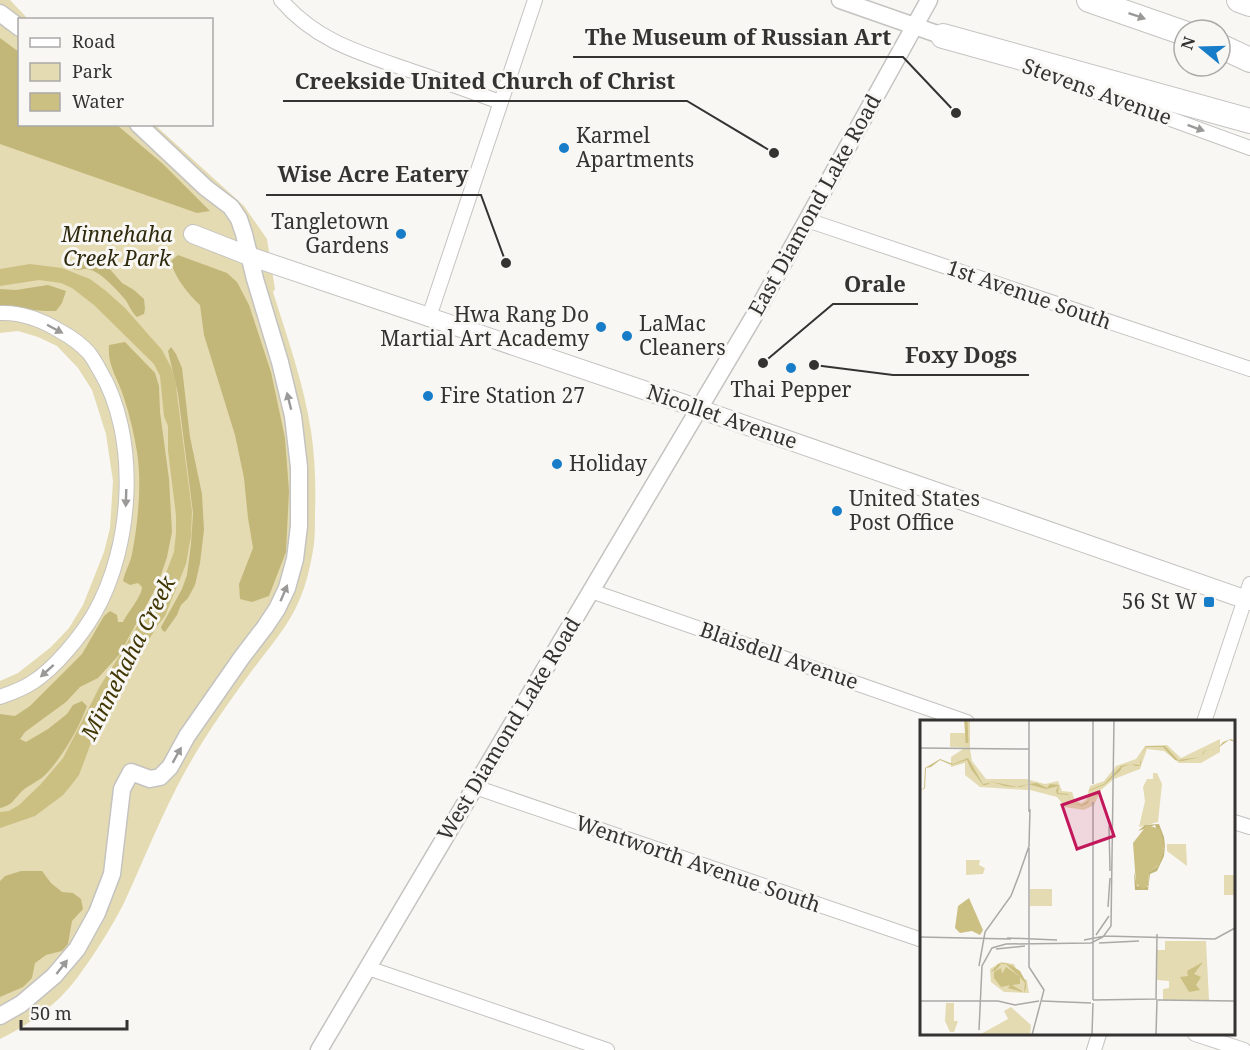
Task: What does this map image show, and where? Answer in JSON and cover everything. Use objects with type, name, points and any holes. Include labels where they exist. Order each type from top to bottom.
[{"type":"highway","points":[[1089,0],[1172,29]]},
{"type":"highway","points":[[1239,0],[1250,4]]},
{"type":"highway","points":[[943,36],[1250,121]]},
{"type":"highway","points":[[1232,50],[1250,56]]},
{"type":"highway","points":[[1232,52],[1250,60]]},
{"type":"main road","name":"Nicollet Avenue","points":[[193,234],[249,256],[1248,594]]},
{"type":"street","points":[[281,0],[292,13],[318,33],[346,48],[500,102]]},
{"type":"street","points":[[429,317],[535,0]]},
{"type":"street","points":[[840,0],[943,36]]},
{"type":"street","name":"East Diamond Lake Road","points":[[699,409],[754,316],[926,5]]},
{"type":"street","points":[[0,13],[18,26]]},
{"type":"street","name":"Stevens Avenue","points":[[943,36],[1250,148]]},
{"type":"street","points":[[0,1016],[21,1004],[54,976],[76,949],[98,913],[112,874],[122,789],[131,772],[150,779],[160,777],[171,767],[187,736],[271,618],[289,580],[295,559],[299,526],[299,466],[293,416],[239,219],[231,207],[206,188],[140,126]]},
{"type":"street","name":"1st Avenue South","points":[[807,220],[1250,369]]},
{"type":"street","points":[[0,314],[22,315],[36,319],[65,334],[90,354],[108,384],[117,407],[124,443],[127,478],[125,515],[118,552],[107,586],[94,615],[47,671],[33,682],[0,697]]},
{"type":"street","name":"West Diamond Lake Road","points":[[319,1050],[699,409]]},
{"type":"street","name":"Blaisdell Avenue","points":[[591,591],[961,720]]},
{"type":"street","points":[[1205,720],[1248,594]]},
{"type":"street","name":"Wentworth Avenue South","points":[[475,787],[920,940]]},
{"type":"street","points":[[1235,823],[1250,827]]},
{"type":"street","points":[[368,968],[608,1050]]},
{"type":"street","points":[[1094,1050],[1099,1035]]},
{"type":"street","points":[[1198,1035],[1244,1050]]},
{"type":"green space","name":"Minnehaha Creek Park","points":[[0,0],[10,0],[27,18],[18,18],[18,126],[156,126],[244,206],[267,239],[275,289],[273,292],[295,361],[308,413],[315,492],[314,540],[310,566],[302,594],[289,620],[225,708],[193,757],[177,786],[123,905],[90,960],[69,988],[52,1005],[22,1027],[0,1039],[0,681],[18,673],[51,647],[69,628],[83,605],[104,552],[110,528],[113,481],[106,434],[92,390],[78,368],[57,346],[38,337],[18,331],[0,333]]},
{"type":"shaded area","points":[[0,38],[18,51],[18,126],[118,126],[163,164],[210,211],[197,213],[0,144]]},
{"type":"shaded area","points":[[178,255],[227,273],[237,282],[249,305],[271,372],[285,438],[289,491],[286,552],[269,596],[252,602],[240,599],[239,584],[253,548],[244,478],[235,435],[204,335],[200,305],[182,285],[171,261]]},
{"type":"shaded area","points":[[87,262],[108,267],[122,283],[144,299],[144,314],[137,317],[121,294],[97,273],[86,269],[76,270],[64,265],[65,263]]},
{"type":"shaded area","points":[[48,285],[66,291],[56,311],[0,307],[0,289],[16,290]]},
{"type":"shaded area","points":[[125,342],[155,373],[159,386],[172,532],[167,557],[158,584],[119,655],[98,678],[80,687],[66,702],[25,732],[20,739],[26,742],[48,729],[67,714],[73,705],[82,701],[87,706],[64,751],[43,777],[22,791],[10,804],[0,808],[0,714],[15,716],[30,706],[82,654],[104,616],[110,611],[117,615],[118,622],[123,622],[141,591],[142,587],[138,583],[130,585],[123,581],[131,558],[136,529],[139,503],[138,464],[130,418],[111,366],[109,345]]},
{"type":"shaded area","points":[[171,347],[182,368],[190,437],[202,494],[204,530],[195,585],[165,632],[161,627],[187,575],[193,513],[178,394],[168,351]]},
{"type":"shaded area","points":[[21,871],[42,871],[62,892],[73,893],[81,899],[83,909],[72,921],[68,944],[62,951],[46,955],[35,963],[32,978],[23,987],[0,997],[0,881],[5,876]]},
{"type":"water","name":"Minnehaha Creek","points":[[30,264],[62,268],[90,279],[125,308],[162,350],[175,379],[192,511],[191,536],[186,564],[165,616],[106,710],[79,775],[63,795],[35,816],[0,828],[0,812],[9,811],[19,805],[63,758],[100,686],[161,586],[174,552],[176,533],[168,451],[168,426],[164,416],[160,376],[154,364],[94,305],[72,288],[61,283],[39,280],[0,286],[0,269]]},
{"type":"place","name":"The Museum of Russian Art","points":[[956,113]]},
{"type":"place","name":"Karmel Apartments","points":[[564,148]]},
{"type":"place","name":"Creekside United Church of Christ","points":[[774,153]]},
{"type":"place","name":"Tangletown Gardens","points":[[401,234]]},
{"type":"place","name":"Wise Acre Eatery","points":[[506,263]]},
{"type":"place","name":"Hwa Rang Do Martial Art Academy","points":[[601,327]]},
{"type":"place","name":"LaMac Cleaners","points":[[627,336]]},
{"type":"place","name":"Orale","points":[[763,363]]},
{"type":"place","name":"Foxy Dogs","points":[[814,365]]},
{"type":"place","name":"Thai Pepper","points":[[791,368]]},
{"type":"place","name":"Fire Station 27","points":[[428,396]]},
{"type":"place","name":"Holiday","points":[[557,464]]},
{"type":"place","name":"United States Post Office","points":[[837,511]]},
{"type":"place","name":"56 St W","points":[[1209,602]]}]
